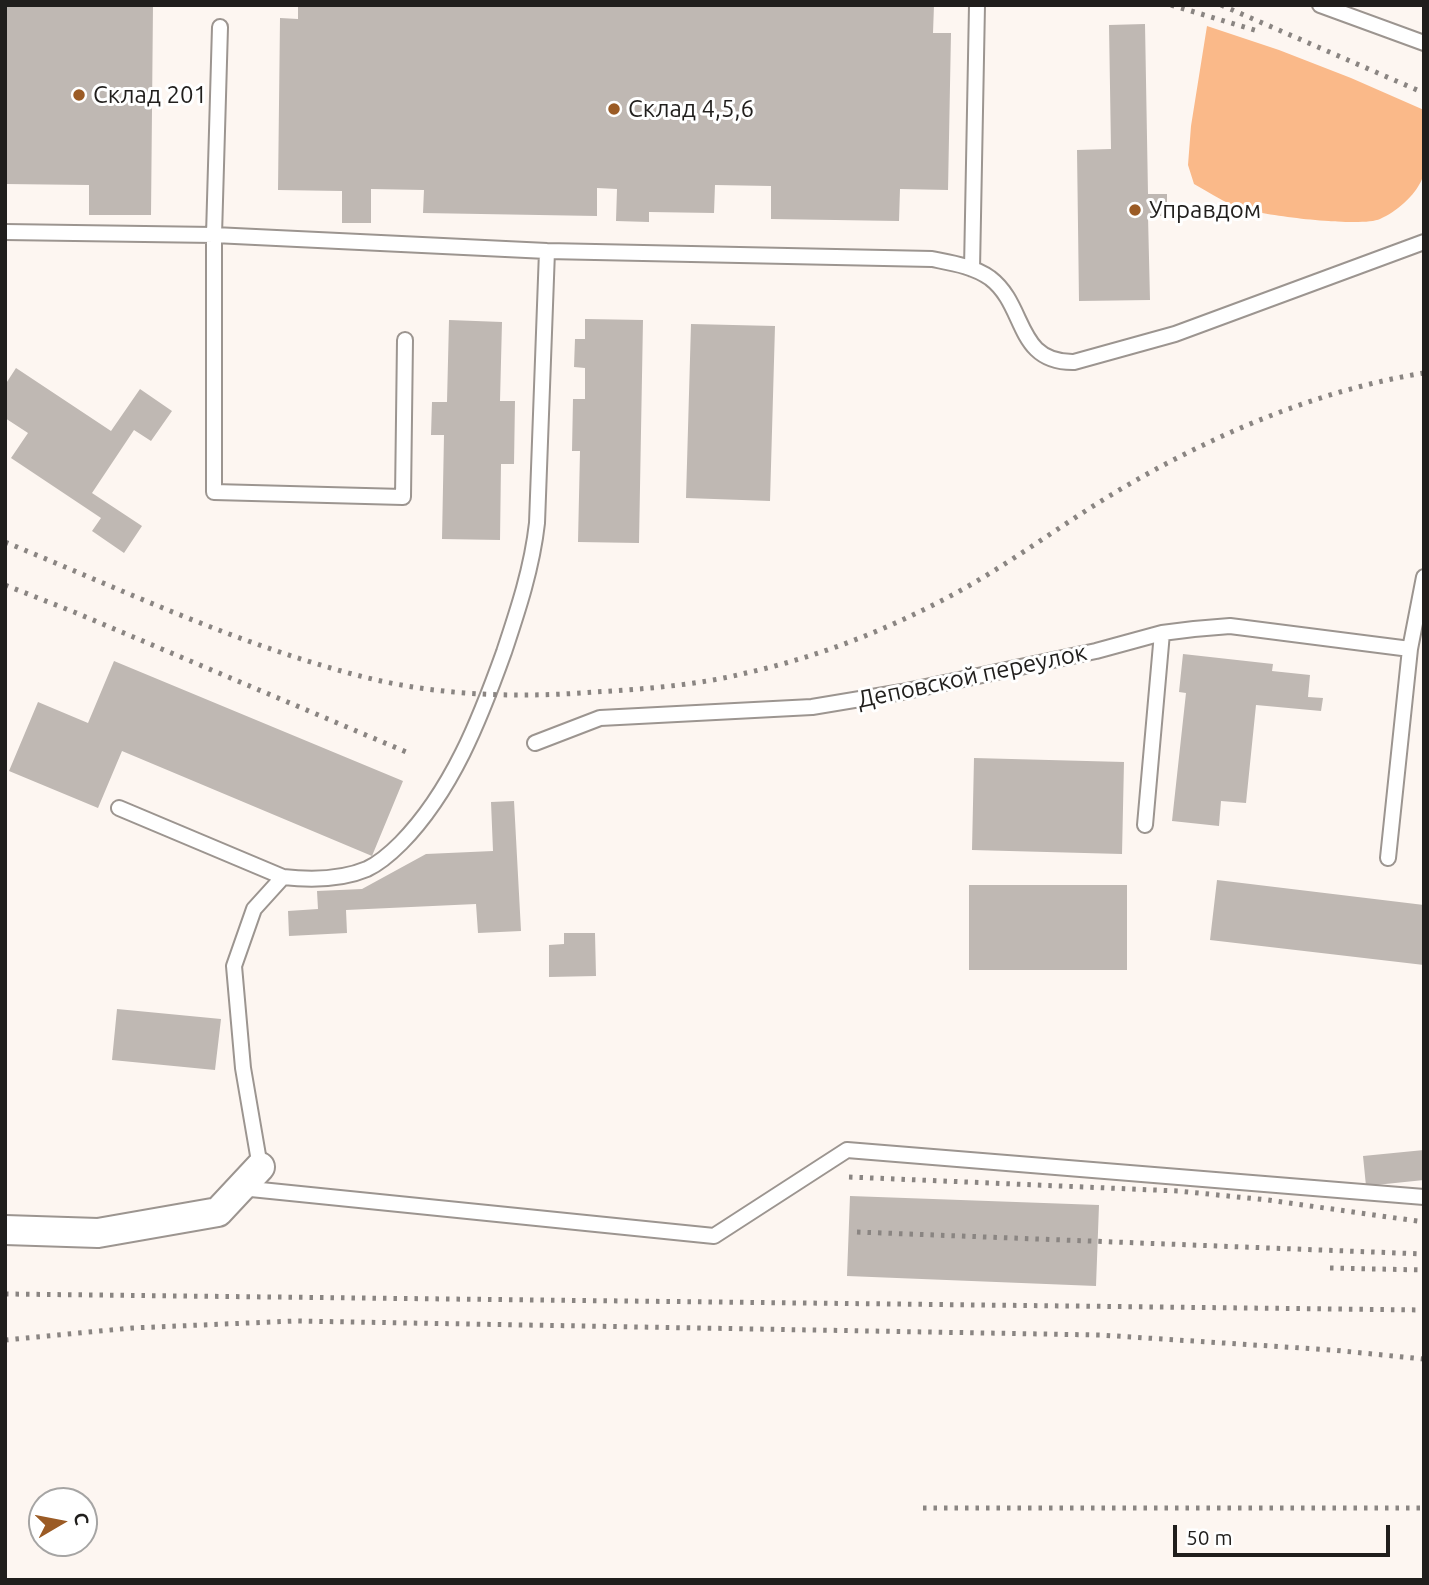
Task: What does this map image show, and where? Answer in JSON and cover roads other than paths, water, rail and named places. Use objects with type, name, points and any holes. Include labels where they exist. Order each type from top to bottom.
[{"type":"street","points":[[5,1230],[98,1233],[218,1212],[260,1167]]},
{"type":"lane","points":[[972,268],[977,5]]},
{"type":"lane","points":[[1320,5],[1424,43]]},
{"type":"lane","points":[[220,27],[214,235],[214,492],[403,497],[405,340]]},
{"type":"lane","points":[[5,232],[214,235],[547,251],[932,259],[972,268],[991,279],[1005,295],[1031,345],[1043,356],[1059,363],[1074,362],[1175,334],[1424,243]]},
{"type":"lane","points":[[119,808],[283,877],[310,880],[367,869],[387,856],[424,817],[474,730],[519,608],[532,558],[537,523],[547,251]]},
{"type":"lane","points":[[1388,858],[1410,649],[1424,577]]},
{"type":"lane","name":"Деповской переулок","points":[[535,743],[600,718],[812,707],[869,698],[1096,651],[1162,634],[1230,626],[1410,649]]},
{"type":"lane","points":[[1145,825],[1162,634]]},
{"type":"lane","points":[[260,1167],[243,1068],[234,966],[254,909],[283,877]]},
{"type":"lane","points":[[240,1188],[714,1236],[847,1150],[1424,1197]]},
{"type":"railway","points":[[1171,5],[1258,31]]},
{"type":"railway","points":[[1221,5],[1424,93]]},
{"type":"railway","points":[[5,542],[275,651],[368,678],[424,689],[510,695],[567,694],[671,686],[709,681],[775,666],[831,649],[886,627],[965,588],[1106,498],[1196,448],[1308,402],[1346,390],[1424,373]]},
{"type":"railway","points":[[5,585],[411,754]]},
{"type":"railway","points":[[849,1177],[1178,1191],[1268,1200],[1424,1222]]},
{"type":"railway","points":[[857,1232],[1424,1254]]},
{"type":"railway","points":[[1330,1268],[1424,1270]]},
{"type":"railway","points":[[5,1294],[1424,1310]]},
{"type":"railway","points":[[5,1340],[132,1328],[295,1321],[1100,1335],[1332,1350],[1424,1359]]},
{"type":"railway","points":[[923,1508],[1424,1508]]},
{"type":"place","name":"Склад 201","points":[[79,95]]},
{"type":"place","name":"Склад 4,5,6","points":[[614,109]]},
{"type":"place","name":"Управдом","points":[[1135,210]]}]
